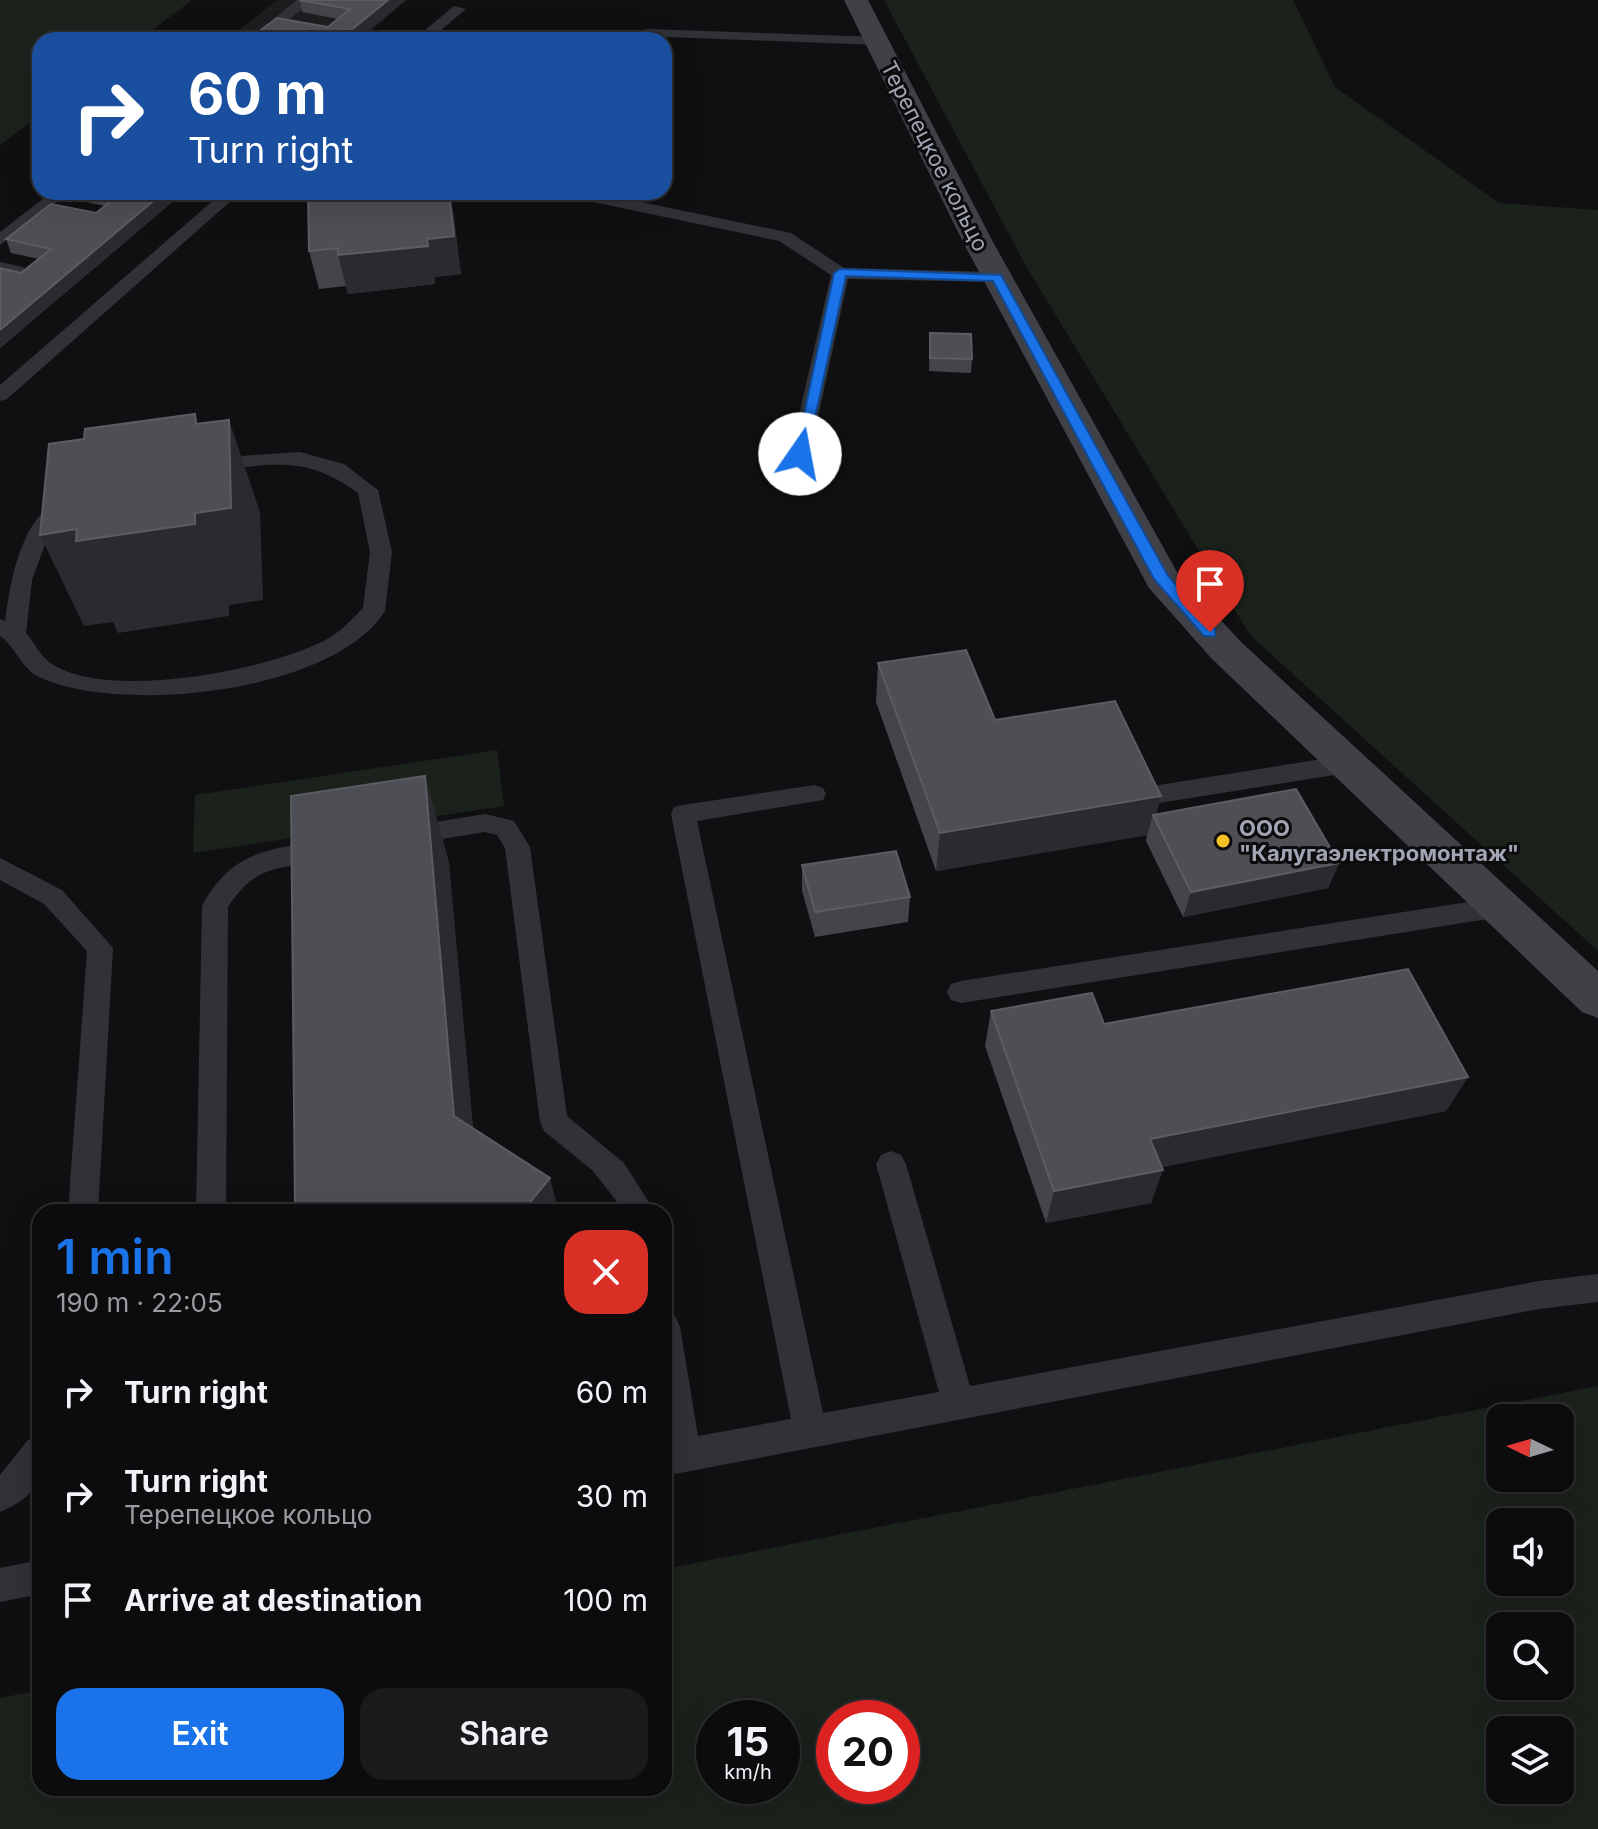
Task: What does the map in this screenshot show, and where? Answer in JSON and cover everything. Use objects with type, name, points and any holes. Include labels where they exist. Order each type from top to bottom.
[{"type":"street","name":"Терепецкое кольцо","points":[[856,0],[997,277],[1162,579],[1226,650],[1598,999]]},
{"type":"lane","points":[[265,32],[306,0]]},
{"type":"lane","points":[[430,32],[459,9]]},
{"type":"lane","points":[[672,34],[877,41]]},
{"type":"lane","points":[[0,240],[52,200]]},
{"type":"lane","points":[[0,395],[224,200]]},
{"type":"lane","points":[[607,200],[785,237],[840,273],[997,277]]},
{"type":"lane","points":[[46,205],[71,211]]},
{"type":"lane","points":[[800,454],[840,273]]},
{"type":"lane","points":[[79,498],[66,504],[38,533],[8,630],[43,670],[87,684],[162,688],[260,674],[339,643],[374,611],[381,552],[368,490],[337,468],[300,458],[188,468]]},
{"type":"lane","points":[[1159,794],[1347,764]]},
{"type":"lane","points":[[810,1430],[683,814],[814,794]]},
{"type":"lane","points":[[377,841],[485,823],[505,828],[517,847],[554,1122],[614,1171],[629,1187],[636,1204]]},
{"type":"lane","points":[[211,1204],[215,906],[233,878],[270,859],[347,846]]},
{"type":"lane","points":[[0,868],[53,897],[100,948],[84,1204]]},
{"type":"lane","points":[[961,992],[1500,907]]},
{"type":"lane","points":[[891,1164],[958,1401]]},
{"type":"lane","points":[[672,1431],[674,1457],[958,1401],[1539,1295],[1598,1288]]},
{"type":"lane","points":[[0,1495],[18,1483],[32,1463]]},
{"type":"lane","points":[[0,1585],[32,1579]]},
{"type":"shaded area","points":[[0,0],[192,0],[150,32],[32,32],[32,121],[0,145]]},
{"type":"shaded area","points":[[277,0],[407,0],[369,32],[237,32]]},
{"type":"shaded area","points":[[884,0],[1293,0],[1335,87],[1499,203],[1598,210],[1598,951],[1250,635],[1026,266]]},
{"type":"shaded area","points":[[497,750],[504,806],[193,853],[195,795]]},
{"type":"shaded area","points":[[1598,1386],[1598,1829],[0,1829],[0,1698],[32,1692],[32,1796],[672,1796],[672,1567],[1486,1408],[1486,1492],[1574,1492],[1574,1404],[1506,1404]]},
{"type":"building","points":[[299,0],[388,0],[349,32],[258,32],[277,18],[328,27],[350,9]]},
{"type":"building","points":[[112,200],[154,200],[0,330],[0,268],[21,273],[51,249],[6,239],[51,204],[96,213]]},
{"type":"building","points":[[308,200],[450,200],[454,236],[427,239],[428,246],[338,255],[338,248],[309,251]]},
{"type":"building","points":[[930,333],[971,334],[972,359],[930,358]]},
{"type":"building","points":[[195,414],[196,424],[229,420],[231,508],[195,513],[195,524],[76,541],[77,529],[40,535],[49,444],[84,439],[85,429]]},
{"type":"building","points":[[966,650],[995,720],[1115,701],[1161,796],[940,833],[878,663]]},
{"type":"building","points":[[425,776],[454,1116],[550,1178],[529,1204],[295,1204],[291,796]]},
{"type":"building","points":[[1296,789],[1339,863],[1191,892],[1153,815]]},
{"type":"building","points":[[896,851],[910,897],[815,912],[802,865]]},
{"type":"building","points":[[1408,969],[1468,1077],[1150,1139],[1163,1170],[1054,1191],[991,1011],[1092,993],[1104,1024]]},
{"type":"place","name":"ООО \"Калугаэлектромонтаж\"","points":[[1223,841]]},
{"type":"route","points":[[800,454],[840,273],[997,277],[1162,579],[1210,632]]}]
